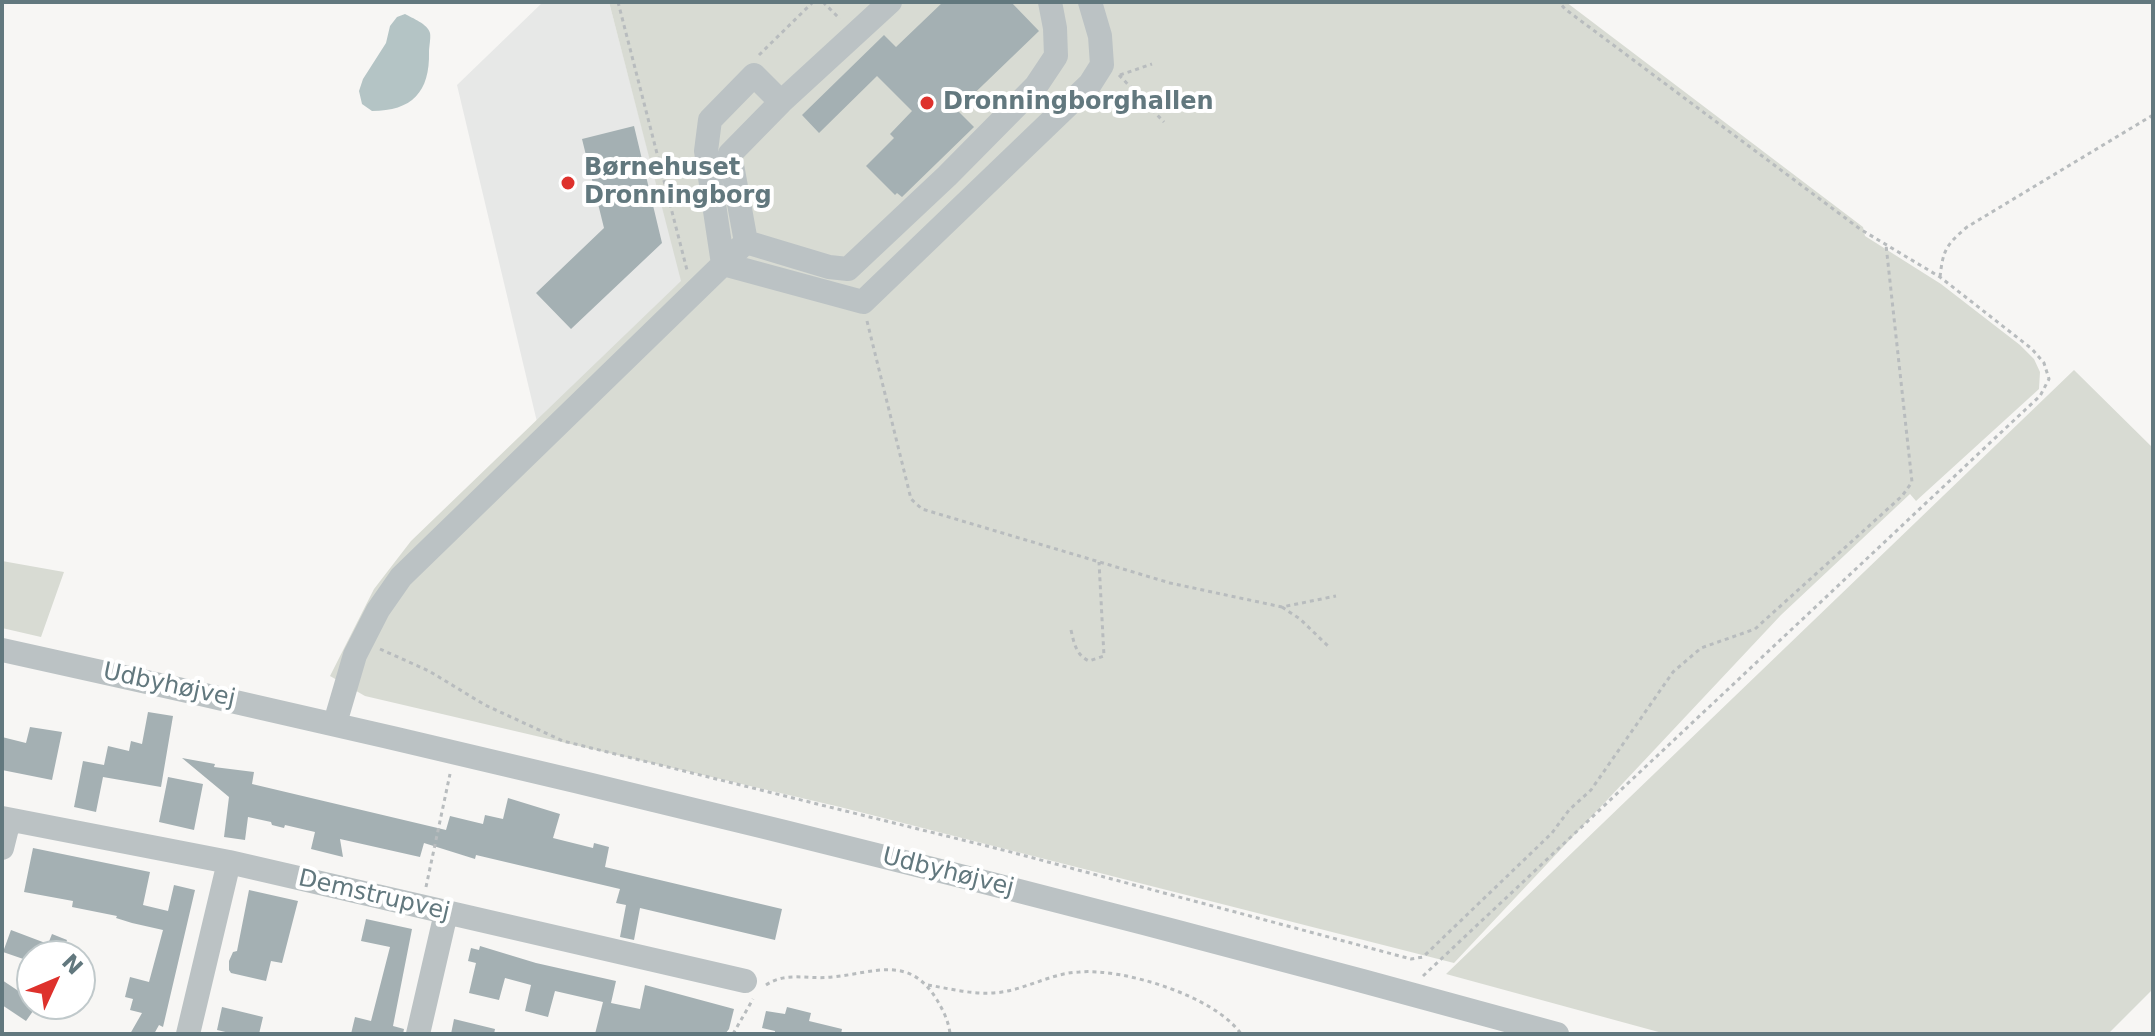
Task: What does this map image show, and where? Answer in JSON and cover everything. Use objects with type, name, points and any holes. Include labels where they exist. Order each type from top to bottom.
[{"type":"street","points":[[746,242],[730,154],[781,102],[890,2]]},
{"type":"street","points":[[746,242],[829,267],[848,269],[947,176],[1036,86],[1056,56],[1050,2]]},
{"type":"street","points":[[723,264],[863,302],[1090,84],[1111,70],[1090,2]]},
{"type":"street","points":[[723,264],[706,151],[710,120],[754,75],[781,102]]},
{"type":"street","points":[[335,723],[355,655],[378,610],[401,577],[746,242]]},
{"type":"street","name":"Udbyhøjvej","points":[[2,650],[335,723],[945,872],[1557,1034]]},
{"type":"street","points":[[2,848],[6,819]]},
{"type":"street","name":"Demstrupvej","points":[[6,819],[229,862],[745,981]]},
{"type":"street","points":[[188,1034],[229,862]]},
{"type":"street","points":[[418,1034],[446,913]]},
{"type":"path","points":[[618,2],[693,292]]},
{"type":"path","points":[[754,75],[756,57],[813,2]]},
{"type":"path","points":[[823,2],[855,35]]},
{"type":"path","points":[[1419,996],[1423,975],[2040,396],[2049,379],[2044,363],[2032,349],[1940,277],[1847,220],[1559,2]]},
{"type":"path","points":[[1111,70],[1152,64]]},
{"type":"path","points":[[1111,70],[1164,122]]},
{"type":"path","points":[[1940,277],[1942,255],[1948,244],[1967,227],[2153,115]]},
{"type":"path","points":[[362,641],[429,671],[485,705],[563,741],[991,847],[1411,959],[1423,957],[1552,833],[1569,810],[1591,790],[1673,672],[1701,648],[1755,629],[1902,496],[1912,482],[1886,245]]},
{"type":"path","points":[[863,302],[915,505],[1170,583],[1282,607],[1300,619],[1328,646]]},
{"type":"path","points":[[1071,630],[1081,657],[1089,661],[1104,656],[1099,562]]},
{"type":"path","points":[[1282,607],[1336,596]]},
{"type":"path","points":[[422,907],[454,752]]},
{"type":"path","points":[[733,1034],[756,994],[777,978],[830,978],[881,969],[915,975],[928,985],[950,1025],[950,1034]]},
{"type":"path","points":[[928,985],[969,992],[1001,992],[1076,972],[1107,971],[1194,997],[1217,1009],[1234,1023],[1241,1034]]},
{"type":"shaded area","name":"Børnehuset Dronningborg","points":[[543,2],[609,2],[682,281],[537,422],[457,85]]},
{"type":"shaded area","points":[[609,2],[1566,2],[1863,227],[1865,236],[1941,284],[2020,345],[2034,359],[2040,372],[2039,389],[1916,501],[1910,494],[1781,615],[1454,963],[840,807],[365,696],[330,676],[374,589],[411,541],[681,281]]},
{"type":"shaded area","points":[[405,14],[423,24],[430,33],[426,78],[422,88],[408,103],[372,111],[362,104],[359,91],[363,79],[386,43],[390,26],[397,17]]},
{"type":"shaded area","points":[[2074,370],[2153,448],[2153,989],[2108,1034],[1666,1034],[1446,974]]},
{"type":"shaded area","points":[[2,561],[64,572],[41,637],[2,628]]},
{"type":"building","name":"Dronningborghallen","points":[[943,2],[1011,2],[1039,31],[957,110],[974,127],[902,197],[897,193],[895,195],[866,166],[894,138],[890,134],[912,111],[877,76],[819,133],[802,115],[884,35],[896,47]]},
{"type":"building","points":[[634,126],[662,243],[571,329],[536,293],[604,228],[582,139]]},
{"type":"building","points":[[148,712],[173,716],[161,787],[103,777],[96,812],[74,807],[83,761],[104,765],[108,746],[129,751],[131,741],[142,744]]},
{"type":"building","points":[[30,727],[62,732],[52,780],[2,770],[2,737],[26,743]]},
{"type":"building","points":[[182,758],[215,764],[214,767],[254,772],[252,784],[446,830],[450,816],[483,824],[485,815],[503,819],[508,798],[560,814],[553,838],[593,848],[594,843],[609,847],[605,867],[782,909],[775,940],[640,908],[634,940],[620,937],[626,905],[616,903],[620,889],[476,855],[475,859],[424,843],[420,857],[340,839],[343,857],[311,849],[315,832],[285,825],[284,828],[248,817],[245,840],[224,837],[229,797]]},
{"type":"building","points":[[168,777],[203,784],[194,830],[159,822]]},
{"type":"building","points":[[33,848],[150,872],[143,905],[168,911],[174,885],[195,890],[163,1027],[159,1025],[154,1034],[130,1034],[142,1013],[130,1010],[133,999],[125,997],[130,977],[149,982],[163,930],[72,907],[73,901],[24,892]]},
{"type":"building","points":[[249,890],[298,901],[282,963],[271,961],[266,981],[229,970],[229,961],[233,952],[237,951]]},
{"type":"building","points":[[366,919],[412,929],[393,1026],[404,1029],[403,1034],[351,1034],[355,1017],[371,1021],[390,947],[361,941]]},
{"type":"building","points":[[11,930],[37,940],[16,940],[16,956],[3,952]]},
{"type":"building","points":[[52,934],[67,940],[50,940]]},
{"type":"building","points":[[480,946],[536,963],[616,981],[611,1003],[640,1009],[645,985],[734,1009],[729,1029],[725,1034],[595,1034],[603,1002],[555,991],[548,1017],[525,1011],[531,985],[505,978],[499,1000],[469,993],[476,963],[468,961],[471,948],[479,950]]},
{"type":"building","points":[[2,980],[16,989],[16,1014],[2,1005]]},
{"type":"building","points":[[222,1007],[263,1017],[259,1034],[217,1030]]},
{"type":"building","points":[[787,1007],[811,1013],[809,1021],[842,1029],[841,1034],[775,1034],[775,1031],[762,1028],[766,1011],[785,1014]]},
{"type":"building","points":[[454,1019],[495,1029],[494,1034],[451,1034]]},
{"type":"place","name":"Dronningborghallen","points":[[927,103]]},
{"type":"place","name":"Børnehuset Dronningborg","points":[[568,183]]}]
